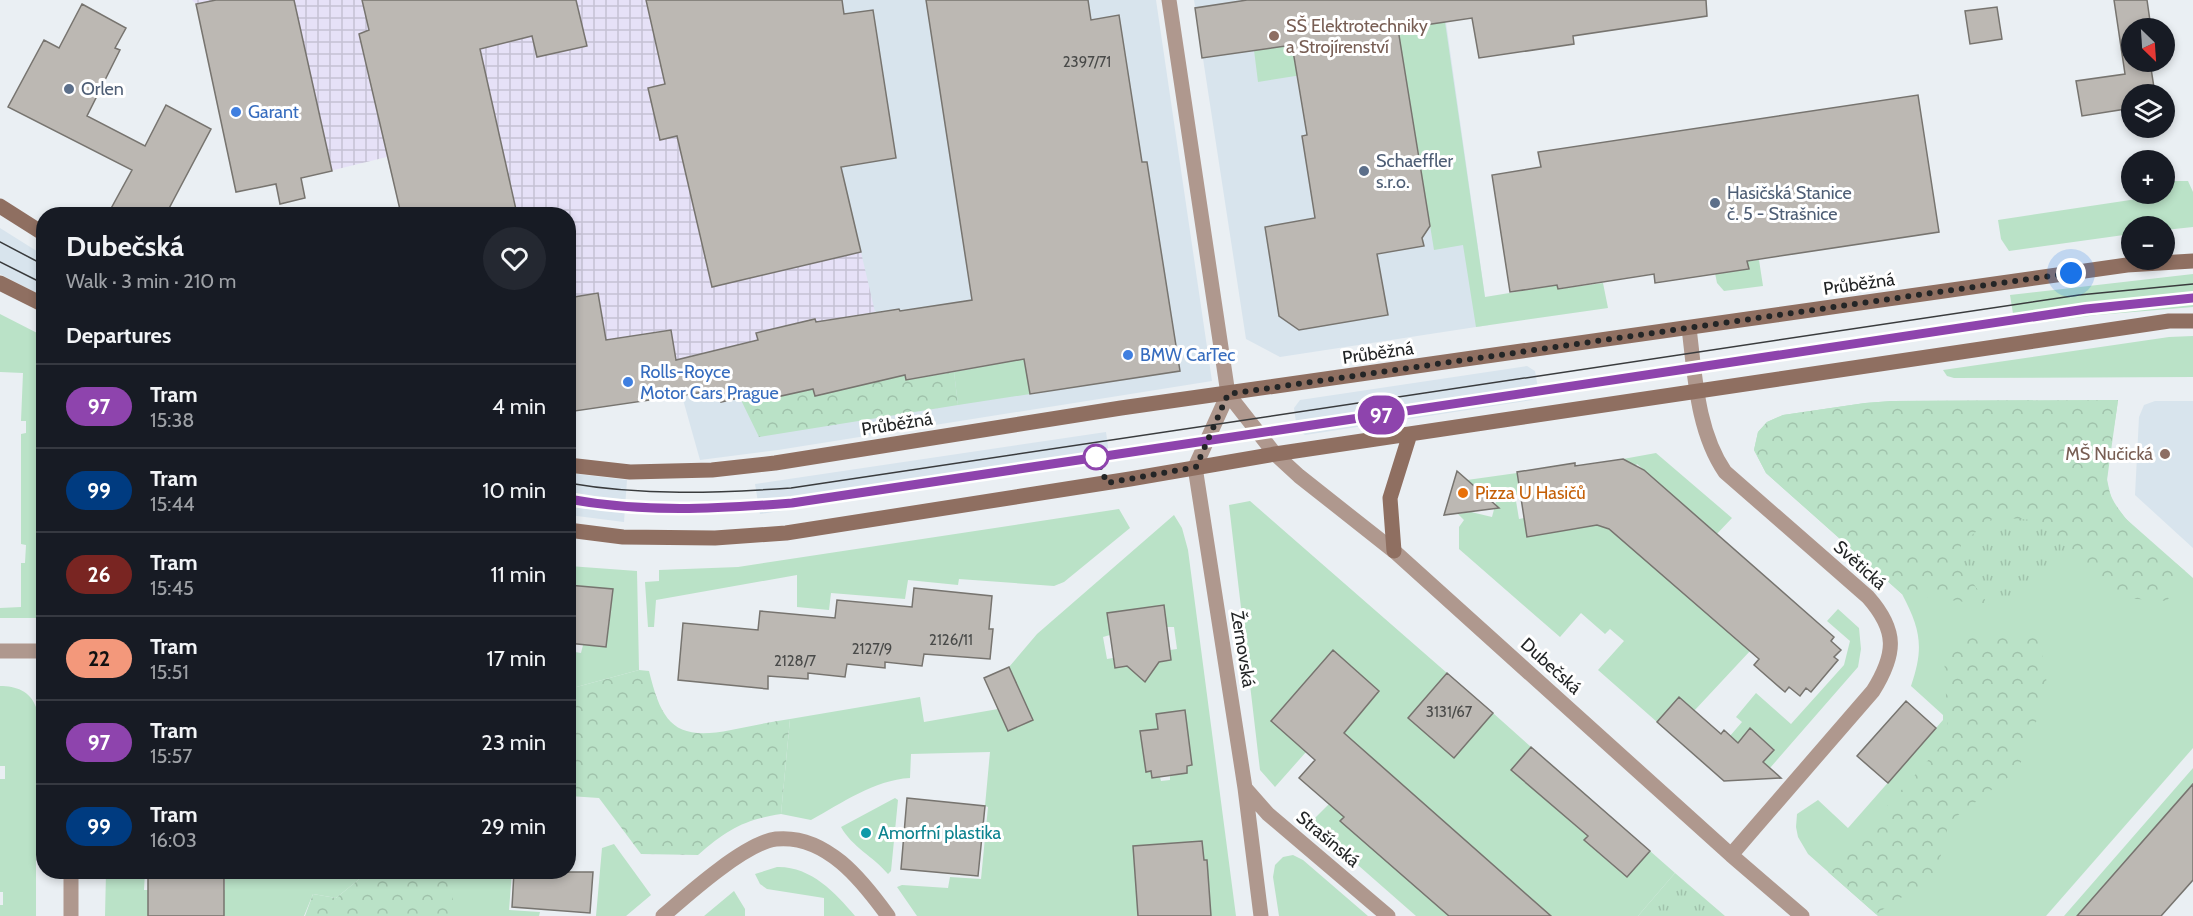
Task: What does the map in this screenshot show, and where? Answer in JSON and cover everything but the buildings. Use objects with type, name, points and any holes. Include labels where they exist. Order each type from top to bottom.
[{"type":"main road","points":[[0,206],[36,229]]},
{"type":"main road","name":"Průběžná","points":[[576,466],[630,472],[712,470],[775,463],[1121,408],[2127,265],[2193,261]]},
{"type":"main road","points":[[0,283],[36,300]]},
{"type":"main road","points":[[576,531],[623,537],[715,538],[786,533],[1275,454],[1697,390],[2169,321],[2193,321]]},
{"type":"main road","points":[[1394,550],[1390,498],[1410,434]]},
{"type":"street","name":"Dubečská","points":[[1169,0],[1228,394],[1275,454],[1299,476],[1394,550],[1731,855],[1802,916]]},
{"type":"street","name":"Světická","points":[[1689,328],[1702,418],[1714,455],[1725,472],[1868,597],[1888,626],[1890,645],[1889,663],[1873,691],[1731,855]]},
{"type":"street","points":[[1196,467],[1228,394]]},
{"type":"street","name":"Žernovská","points":[[1196,467],[1245,788],[1261,916]]},
{"type":"street","points":[[0,651],[36,651]]},
{"type":"street","name":"Strašínská","points":[[1245,788],[1268,814],[1388,916]]},
{"type":"street","points":[[663,916],[708,877],[753,848],[775,839],[802,841],[837,858],[867,887],[888,916]]},
{"type":"street","points":[[71,879],[71,916]]},
{"type":"shaded area","points":[[192,0],[802,0],[875,312],[817,326],[814,319],[757,333],[758,340],[709,352],[700,392],[576,411],[576,207],[399,207],[387,157],[301,178],[305,198],[280,204],[275,184],[236,192],[196,4]]},
{"type":"shaded area","points":[[802,0],[1156,0],[1212,381],[778,450],[700,460],[682,396],[700,392],[709,352],[758,340],[756,333],[815,319],[817,326]]},
{"type":"shaded area","points":[[1194,0],[1459,0],[1461,20],[1446,22],[1489,325],[1280,357],[1246,339]]},
{"type":"shaded area","points":[[0,228],[36,251],[36,292],[0,274]]},
{"type":"shaded area","points":[[1527,366],[1535,371],[1539,394],[1532,400],[1305,435],[1297,430],[1294,408],[1300,400]]},
{"type":"shaded area","name":"MŠ Nučická","points":[[2155,401],[2193,401],[2193,548],[2135,495],[2139,417],[2144,405]]},
{"type":"shaded area","points":[[1106,432],[1110,461],[760,514],[755,484]]},
{"type":"shaded area","points":[[576,474],[627,480],[624,522],[576,516]]},
{"type":"green space","points":[[1445,22],[1485,297],[1557,285],[1558,289],[1603,283],[1608,308],[1476,327],[1463,245],[1434,250],[1403,59],[1258,82],[1254,50]]},
{"type":"green space","points":[[2175,181],[2188,181],[2193,192],[2193,227],[2175,229],[2175,216],[2121,216],[2121,235],[2009,251],[2001,239],[1998,220],[2121,201],[2121,204],[2175,204]]},
{"type":"green space","points":[[1759,260],[1763,286],[1724,291],[1717,283],[1715,273],[1749,268],[1747,261]]},
{"type":"green space","points":[[2193,274],[2193,307],[2097,315],[2015,326],[2010,295]]},
{"type":"green space","points":[[0,314],[36,332],[36,618],[0,618],[0,608],[21,607],[21,563],[25,563],[26,545],[21,544],[21,434],[26,433],[26,421],[21,421],[23,373],[0,372]]},
{"type":"green space","points":[[2193,336],[2193,377],[1954,378],[1947,376],[1943,370],[2169,337]]},
{"type":"green space","points":[[1024,359],[1030,394],[958,405],[954,372]]},
{"type":"green space","points":[[954,372],[958,405],[759,437],[740,398],[770,391],[772,398],[813,389],[815,396],[904,374],[906,380]]},
{"type":"green space","points":[[2118,400],[2107,480],[2112,501],[2125,518],[2193,578],[2193,748],[2046,916],[1878,916],[1808,854],[1798,837],[1797,814],[1818,800],[1848,828],[1943,720],[1943,715],[1911,686],[1918,661],[1918,639],[1917,629],[1902,594],[1766,473],[1754,450],[1758,432],[1767,422],[1783,415],[1865,403]]},
{"type":"green space","points":[[2118,400],[2107,478],[2109,491],[2116,505],[2137,530],[2185,571],[2167,601],[2122,598],[2074,551],[2033,520],[1961,543],[1960,565],[1989,605],[1902,594],[1766,473],[1754,450],[1758,432],[1767,422],[1783,415],[1865,403]]},
{"type":"green space","points":[[1656,453],[1732,518],[1713,538],[1669,492],[1637,464],[1634,468],[1623,459]]},
{"type":"green space","points":[[1517,473],[1520,494],[1515,495],[1519,519],[1524,518],[1527,537],[1597,525],[1609,529],[1750,651],[1694,711],[1679,697],[1657,722],[1598,670],[1624,641],[1610,629],[1605,634],[1581,613],[1560,637],[1459,549],[1459,527],[1464,520],[1458,514],[1471,512],[1492,517],[1498,494],[1478,489],[1467,480]]},
{"type":"green space","points":[[1250,501],[1447,673],[1408,718],[1454,757],[1493,713],[1531,747],[1511,770],[1554,767],[1557,770],[1538,792],[1549,803],[1569,780],[1591,799],[1571,822],[1588,836],[1585,841],[1627,877],[1650,851],[1675,873],[1638,916],[1550,916],[1343,734],[1379,691],[1333,651],[1271,720],[1306,752],[1275,787],[1260,770],[1229,505]]},
{"type":"green space","points":[[1119,509],[1130,528],[1064,582],[1054,586],[959,579],[958,585],[908,580],[905,599],[831,593],[829,610],[797,607],[797,575],[656,600],[654,627],[648,627],[645,582],[659,581],[659,570],[738,567]]},
{"type":"green space","points":[[1174,515],[1182,528],[1188,550],[1236,916],[1211,916],[1207,861],[1204,860],[1202,841],[1133,846],[1138,916],[917,916],[897,887],[902,885],[948,888],[950,877],[981,879],[988,807],[985,806],[990,752],[911,754],[910,778],[871,788],[811,820],[781,814],[790,719],[920,697],[924,722],[998,709],[1008,731],[1033,720],[1009,667],[1037,634]],"holes":[[[1163,605],[1166,627],[1174,627],[1177,649],[1170,650],[1171,660],[1151,663],[1152,671],[1148,677],[1142,678],[1137,675],[1135,665],[1115,668],[1113,658],[1107,659],[1103,637],[1110,635],[1107,613]],[[1184,710],[1192,765],[1187,766],[1187,773],[1170,776],[1170,780],[1161,781],[1160,777],[1152,778],[1151,771],[1146,772],[1140,732],[1158,729]]]},
{"type":"green space","points":[[1994,517],[2032,520],[2074,551],[2040,586],[1989,605],[1960,565],[1961,544]]},
{"type":"green space","points":[[576,567],[637,571],[639,670],[576,687],[576,652],[581,653],[583,645],[606,647],[613,590],[576,586]]},
{"type":"green space","points":[[1838,609],[1859,628],[1861,649],[1858,667],[1770,768],[1763,762],[1774,749],[1750,729],[1738,743],[1730,736],[1742,722],[1736,717],[1756,693],[1791,724],[1844,665],[1850,641],[1827,621]]},
{"type":"green space","points":[[1964,636],[2039,636],[2048,690],[2018,770],[1949,822],[1936,875],[1876,914],[1828,872],[1948,738],[1944,655]]},
{"type":"green space","points":[[639,670],[649,671],[659,704],[666,716],[684,730],[696,733],[712,733],[790,719],[781,814],[756,819],[736,827],[698,855],[641,854],[599,798],[576,796],[576,687]]},
{"type":"green space","points":[[0,686],[22,690],[36,707],[36,916],[0,916],[3,892],[0,892],[0,779],[5,779],[5,766],[0,766]]},
{"type":"green space","points":[[2193,768],[2193,784],[2077,916],[2064,916]]},
{"type":"green space","points":[[895,798],[898,800],[891,871],[888,874],[851,840],[841,827]]},
{"type":"green space","points":[[1329,804],[1344,817],[1341,821],[1456,916],[1416,916],[1310,823]]},
{"type":"green space","points":[[614,844],[651,895],[626,916],[596,916],[602,848]]},
{"type":"green space","points":[[1293,855],[1303,860],[1368,916],[1279,916],[1273,877],[1275,865],[1283,857]]},
{"type":"green space","points":[[777,867],[800,871],[821,882],[855,916],[824,916],[824,898],[767,889],[760,884],[755,874]]},
{"type":"green space","points":[[1675,873],[1725,916],[1638,916]]},
{"type":"green space","points":[[106,879],[145,879],[144,890],[149,890],[148,916],[105,916]]},
{"type":"green space","points":[[225,879],[359,879],[336,898],[313,894],[304,916],[224,916],[220,891],[225,890]]},
{"type":"green space","points":[[359,879],[453,879],[453,916],[305,916],[313,894],[336,898]]},
{"type":"green space","points":[[453,879],[511,879],[509,910],[540,912],[539,916],[453,916]]},
{"type":"green space","points":[[734,891],[745,909],[745,916],[704,916]]},
{"type":"tram line","points":[[0,242],[36,261]]},
{"type":"tram line","points":[[0,262],[36,280]]},
{"type":"tram line","points":[[576,484],[652,492],[791,488],[2079,295],[2193,284]]},
{"type":"tram line","points":[[576,500],[680,509],[792,503],[2086,309],[2193,298]]},
{"type":"tram line","name":"97","points":[[576,500],[606,506],[665,510],[792,503],[2086,309],[2193,298]]},
{"type":"place","name":"SŠ Elektrotechniky a Strojírenství","points":[[1274,36]]},
{"type":"place","name":"Orlen","points":[[69,89]]},
{"type":"place","name":"Garant","points":[[236,112]]},
{"type":"place","name":"Schaeffler s.r.o.","points":[[1364,171]]},
{"type":"place","name":"Hasičská Stanice č. 5 - Strašnice","points":[[1715,203]]},
{"type":"place","name":"BMW CarTec","points":[[1128,355]]},
{"type":"place","name":"Rolls-Royce Motor Cars Prague","points":[[628,382]]},
{"type":"place","name":"MŠ Nučická","points":[[2165,454]]},
{"type":"place","name":"Pizza U Hasičů","points":[[1463,493]]},
{"type":"place","name":"Amorfní plastika","points":[[866,833]]},
{"type":"route","points":[[1096,457],[1107,483],[1196,467],[1228,394],[2071,273]]}]
